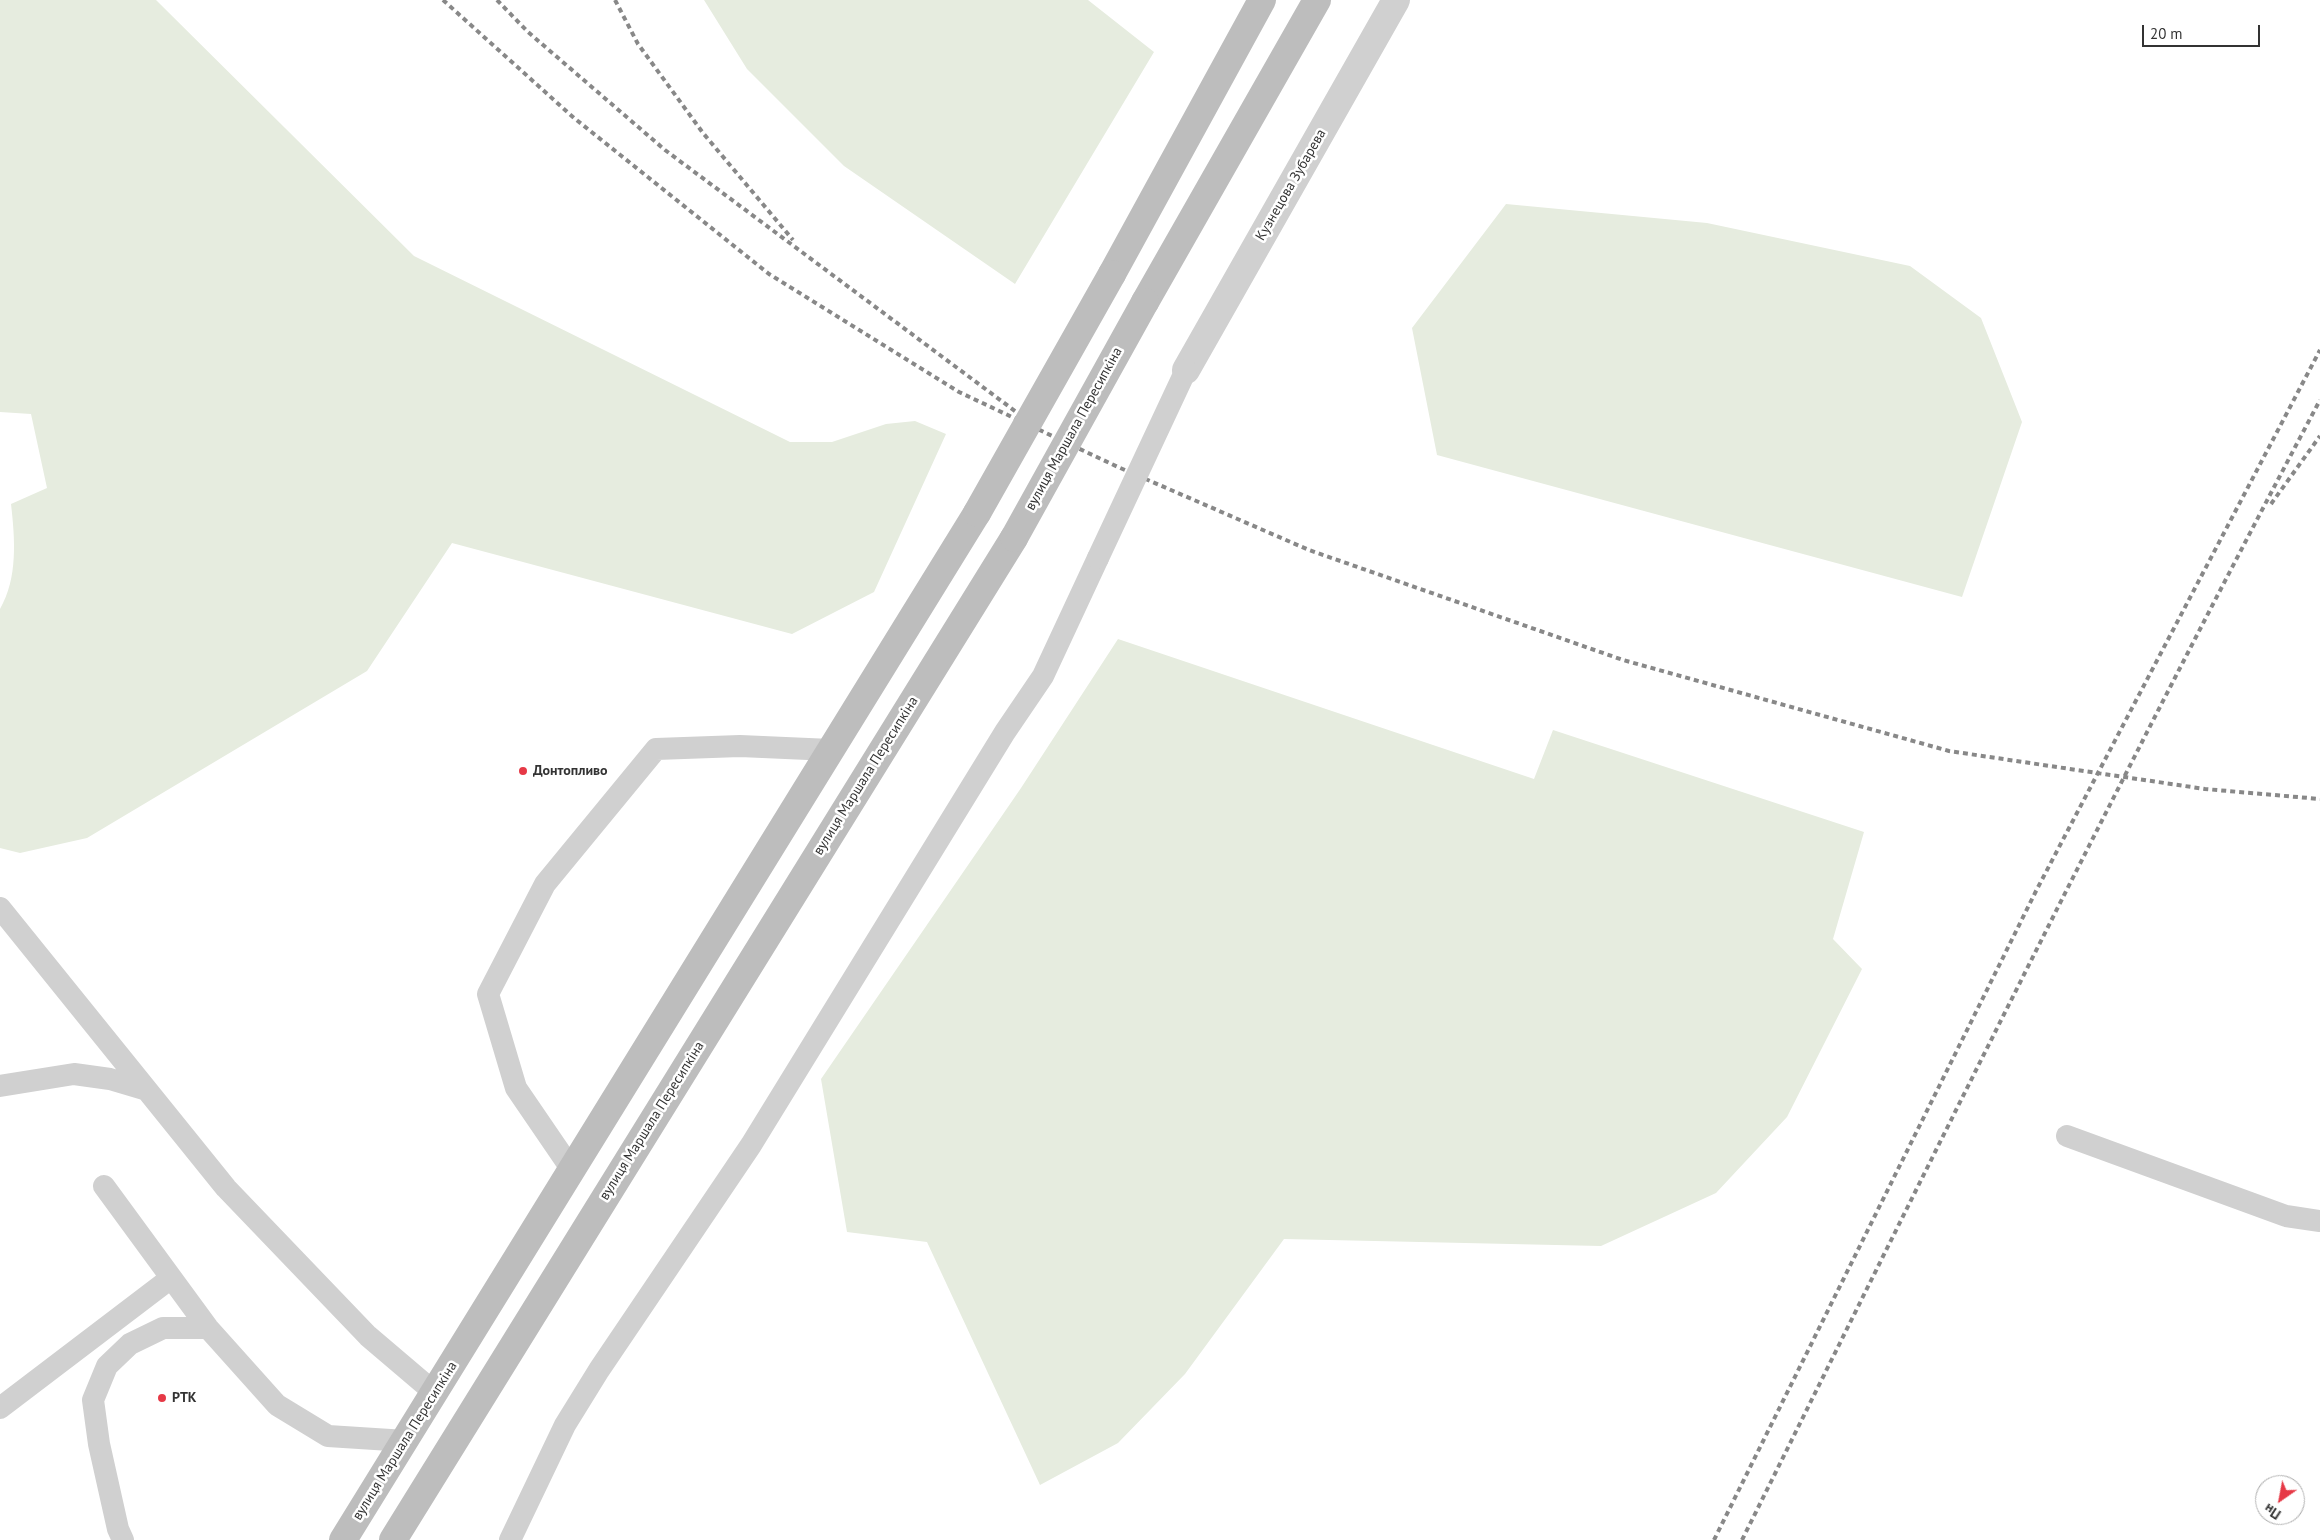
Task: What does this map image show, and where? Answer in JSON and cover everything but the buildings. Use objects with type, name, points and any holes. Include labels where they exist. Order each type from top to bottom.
[{"type":"main road","name":"вулиця Маршала Пересипкіна","points":[[343,1540],[977,513],[1112,274],[1262,0]]},
{"type":"main road","name":"вулиця Маршала Пересипкіна","points":[[393,1540],[1014,538],[1145,302],[1317,0]]},
{"type":"street","name":"Кузнецова Зубарева","points":[[1186,370],[1396,0]]},
{"type":"lane","points":[[510,1540],[566,1425],[594,1378],[751,1144],[1000,741],[1043,676],[1186,370]]},
{"type":"lane","points":[[572,1170],[516,1088],[488,994],[545,884],[656,749],[740,746],[831,750]]},
{"type":"lane","points":[[0,908],[233,1195],[368,1336],[435,1393]]},
{"type":"lane","points":[[0,1086],[74,1074],[110,1079],[147,1090]]},
{"type":"lane","points":[[2067,1136],[2286,1216],[2320,1221]]},
{"type":"lane","points":[[104,1186],[208,1328],[277,1405],[328,1436],[406,1440]]},
{"type":"lane","points":[[0,1408],[171,1278]]},
{"type":"lane","points":[[123,1540],[118,1529],[99,1444],[93,1400],[107,1366],[130,1344],[163,1328],[208,1328]]},
{"type":"shaded area","points":[[0,0],[156,0],[414,256],[790,442],[832,442],[886,424],[915,421],[946,434],[874,592],[792,634],[452,543],[367,671],[87,838],[20,853],[0,848],[0,609],[10,584],[14,558],[11,504],[47,488],[31,414],[0,412]]},
{"type":"shaded area","points":[[704,0],[1088,0],[1154,52],[1015,284],[844,166],[747,69]]},
{"type":"shaded area","points":[[1506,204],[1707,223],[1910,266],[1981,318],[2022,422],[1962,597],[1437,455],[1412,328]]},
{"type":"shaded area","points":[[1118,639],[1534,779],[1553,730],[1864,832],[1833,939],[1862,969],[1787,1117],[1716,1193],[1601,1246],[1284,1239],[1185,1374],[1118,1443],[1040,1485],[927,1242],[847,1232],[821,1079],[1021,788]]},
{"type":"railway","points":[[443,0],[574,118],[769,274],[959,392],[1118,467],[1309,550],[1623,660],[1949,751],[2205,789],[2320,799]]},
{"type":"railway","points":[[497,0],[528,32],[665,150],[1023,417]]},
{"type":"railway","points":[[615,0],[638,44],[703,133],[793,240]]},
{"type":"railway","points":[[1714,1540],[2036,891],[2320,350]]},
{"type":"railway","points":[[1742,1540],[2099,826],[2320,400]]},
{"type":"railway","points":[[2271,504],[2320,436]]},
{"type":"place","name":"Донтопливо","points":[[523,771]]},
{"type":"place","name":"РТК","points":[[162,1398]]}]
